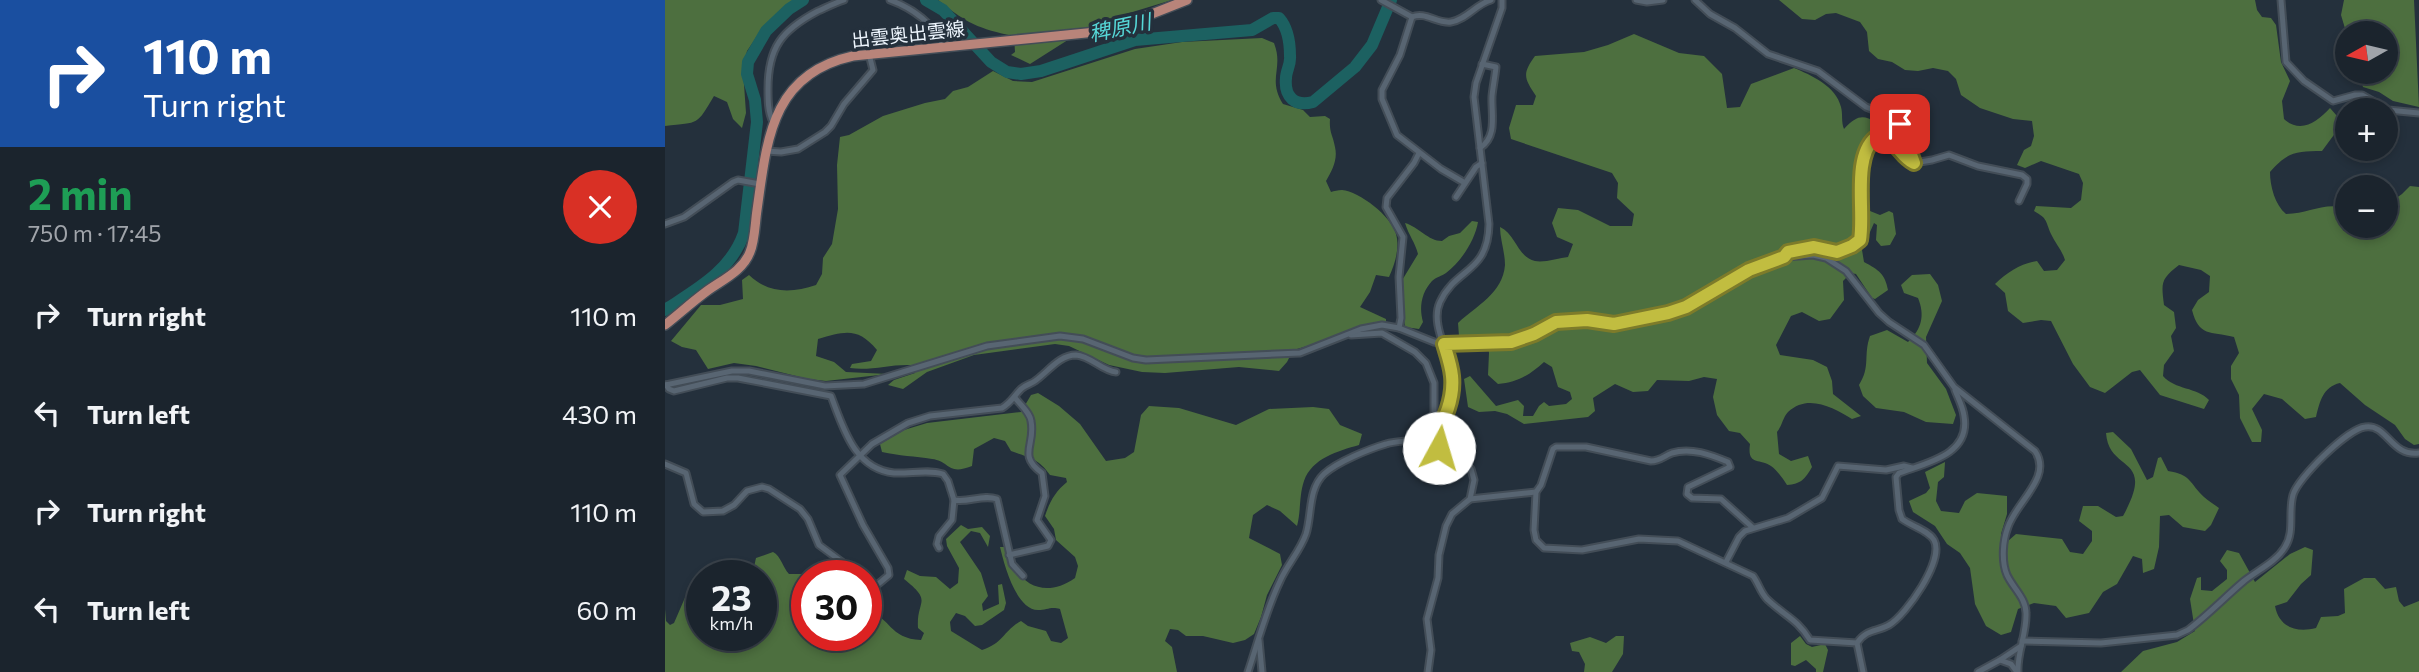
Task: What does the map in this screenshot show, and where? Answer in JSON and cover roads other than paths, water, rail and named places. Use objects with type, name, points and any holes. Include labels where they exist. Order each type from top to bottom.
[{"type":"main road","name":"出雲奥出雲線","points":[[665,325],[744,263],[750,252],[758,184],[773,121],[785,98],[815,70],[837,60],[869,54],[1096,32],[1129,23],[1187,0]]},
{"type":"street","points":[[773,121],[768,98],[768,80],[771,59],[777,46],[789,28],[843,0]]},
{"type":"street","points":[[890,0],[913,10],[936,31],[944,47]]},
{"type":"street","points":[[1382,0],[1412,17],[1421,14],[1439,22],[1449,23],[1461,19],[1491,0]]},
{"type":"street","points":[[1248,672],[1281,579],[1305,537],[1312,497],[1324,474],[1383,445],[1430,436],[1438,429],[1451,394],[1452,377],[1438,323],[1439,304],[1446,292],[1485,252],[1489,240],[1474,97],[1482,64],[1502,8],[1502,0]]},
{"type":"street","points":[[1636,0],[1663,0]]},
{"type":"street","points":[[1695,0],[1710,14],[1735,27],[1768,54],[1818,71],[1866,107],[1896,119],[1914,163]]},
{"type":"street","points":[[2281,0],[2285,59],[2304,80],[2333,101],[2362,95],[2388,110],[2419,113]]},
{"type":"street","points":[[1412,17],[1400,55],[1382,90],[1382,99],[1397,135],[1465,183]]},
{"type":"street","points":[[765,151],[798,149],[831,126],[844,104],[873,70],[869,54]]},
{"type":"street","points":[[1480,148],[1487,143],[1493,128],[1492,100],[1496,67],[1482,64]]},
{"type":"street","points":[[1784,257],[1788,252],[1801,248],[1814,247],[1837,252],[1860,240],[1864,153],[1875,138],[1893,142],[1914,163],[1949,155],[1978,166],[2022,176],[2027,179],[2027,184],[2019,201]]},
{"type":"street","points":[[1399,328],[1399,277],[1403,237],[1386,207],[1387,198],[1419,153]]},
{"type":"street","points":[[1456,197],[1476,167],[1482,163]]},
{"type":"street","points":[[665,224],[684,217],[738,180],[758,184]]},
{"type":"street","points":[[939,548],[939,536],[952,520],[954,500],[948,481],[943,474],[878,470],[867,463],[840,425],[831,396],[738,378],[727,378],[674,391],[666,385],[732,371],[749,371],[825,386],[864,384],[987,346],[1060,336],[1083,339],[1133,358],[1146,360],[1300,353],[1348,334],[1383,325],[1444,344],[1511,342],[1556,322],[1587,320],[1614,324],[1668,313],[1686,307],[1756,267],[1784,257],[1813,254],[1837,264],[1856,282],[1878,313],[1924,345],[1954,387],[2039,457],[2039,476],[2007,527],[2004,544],[2007,576],[2025,607],[2017,672]]},
{"type":"street","points":[[1348,334],[1362,336],[1373,332],[1382,333],[1415,352],[1426,363],[1434,383],[1434,419],[1430,436]]},
{"type":"street","points":[[882,581],[889,575],[888,568],[840,479],[841,472],[860,455],[887,433],[908,423],[930,416],[1002,408],[1015,398],[1022,388],[1067,356],[1081,356],[1116,372]]},
{"type":"street","points":[[1863,672],[1857,643],[1861,636],[1886,627],[1894,621],[1909,607],[1931,572],[1935,545],[1933,538],[1902,519],[1896,477],[1899,473],[1949,453],[1962,437],[1965,428],[1964,416],[1954,387]]},
{"type":"street","points":[[1009,555],[1048,546],[1051,540],[1037,520],[1045,496],[1042,473],[1031,466],[1028,458],[1031,417],[1015,398]]},
{"type":"street","points":[[1978,672],[2022,644],[2101,643],[2177,635],[2188,630],[2287,546],[2294,491],[2341,439],[2365,426],[2374,428],[2403,452],[2419,453]]},
{"type":"street","points":[[1430,436],[1447,454],[1471,469],[1474,480],[1470,499]]},
{"type":"street","points":[[1752,527],[1721,499],[1692,498],[1688,494],[1688,487],[1730,467],[1728,462],[1701,453],[1674,453],[1661,460],[1651,461],[1586,447],[1556,447],[1536,492],[1534,530],[1536,540],[1544,548],[1582,550],[1639,539],[1678,541],[1753,576],[1760,584],[1763,594],[1800,624],[1810,640],[1857,643]]},
{"type":"street","points":[[665,464],[686,473],[694,504],[702,512],[727,510],[753,488],[762,487],[777,492],[800,509],[808,519],[819,545],[839,560]]},
{"type":"street","points":[[1726,562],[1739,537],[1752,527],[1788,518],[1822,498],[1838,466],[1886,470],[1904,466],[1912,468]]},
{"type":"street","points":[[1428,672],[1431,650],[1427,619],[1438,578],[1439,555],[1452,514],[1470,499],[1536,492]]},
{"type":"street","points":[[954,500],[962,502],[991,496],[997,499],[1012,564],[1023,576]]},
{"type":"street","points":[[1259,640],[1262,672]]},
{"type":"street","points":[[2000,660],[2011,664],[2017,672]]},
{"type":"waterway","name":"稗原川","points":[[665,310],[722,269],[744,233],[757,122],[755,100],[747,74],[748,62],[766,31],[803,0]]},
{"type":"waterway","name":"稗原川","points":[[926,0],[943,10],[991,62],[1007,72],[1021,74],[1041,71],[1135,40],[1252,30],[1273,18],[1279,18],[1290,46],[1287,90],[1292,99],[1301,103],[1313,102],[1355,67],[1372,45],[1391,0]]}]
